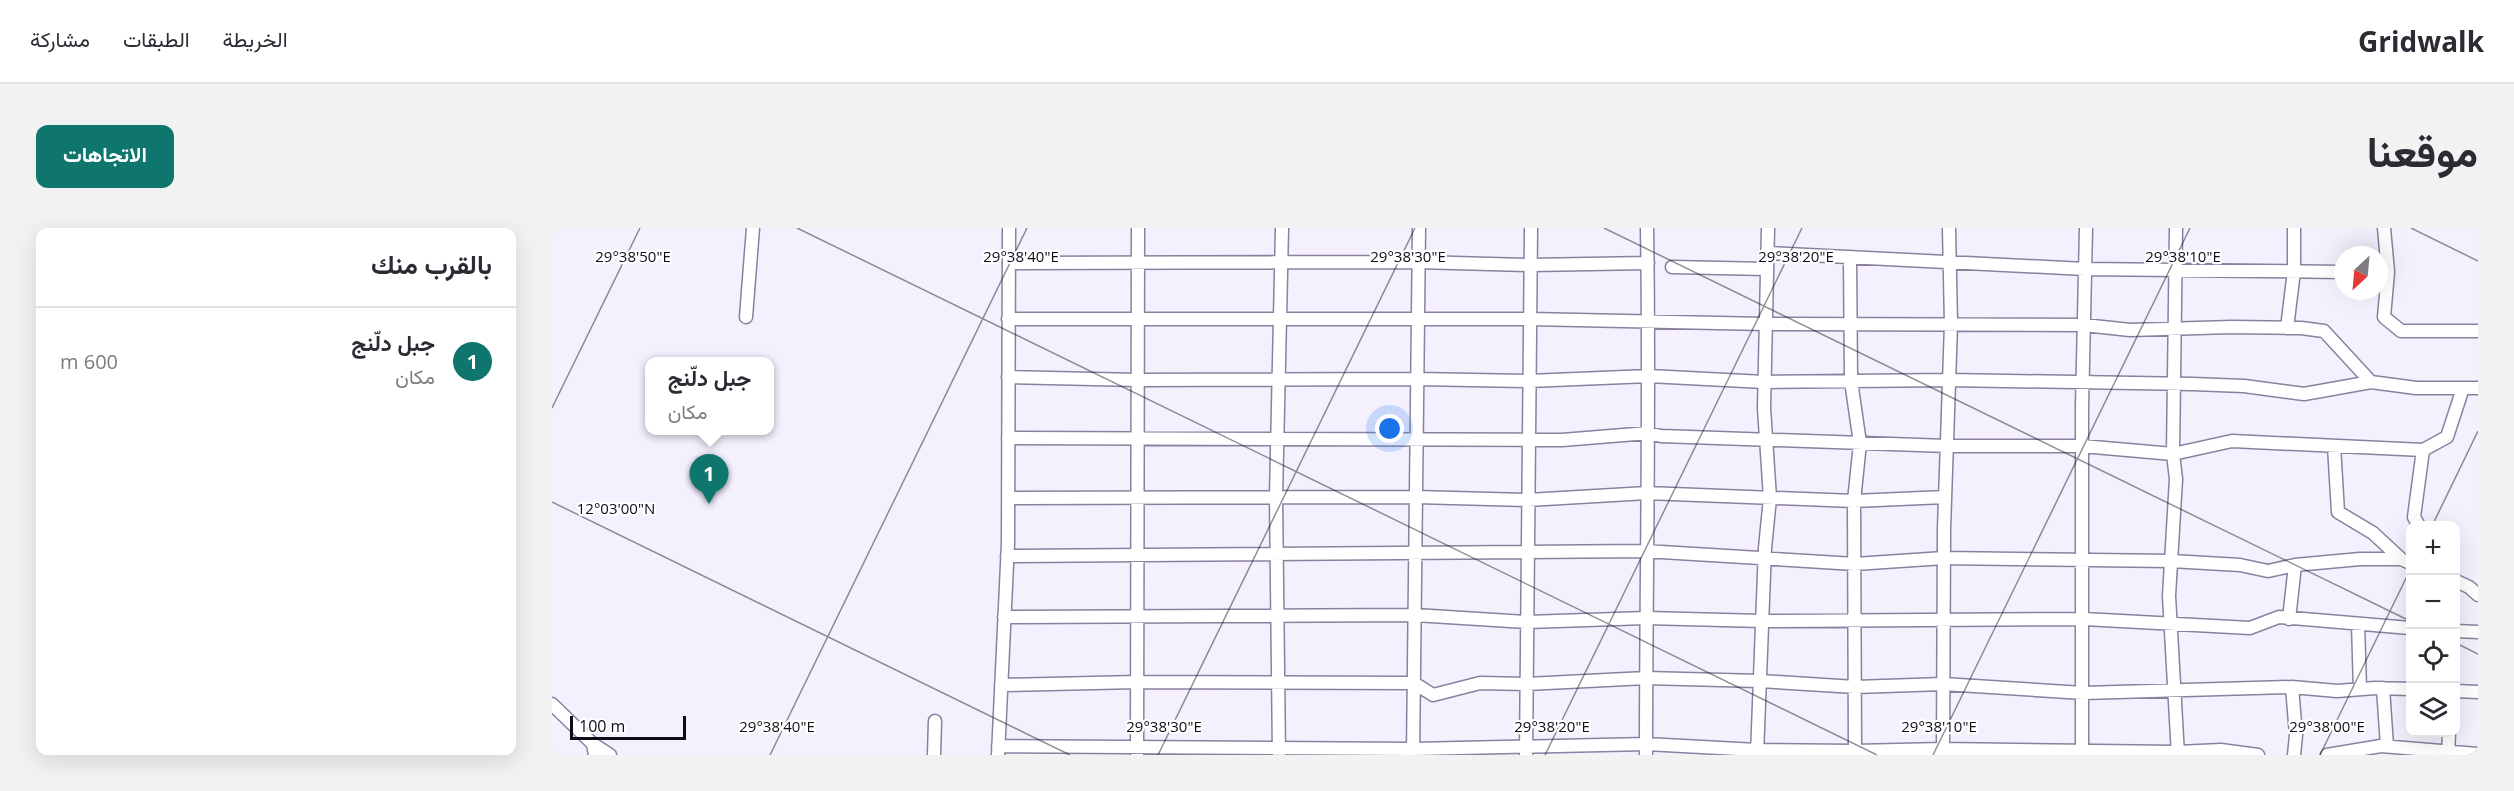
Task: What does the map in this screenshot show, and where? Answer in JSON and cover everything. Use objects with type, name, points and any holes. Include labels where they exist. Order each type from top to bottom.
[{"type":"street","points":[[746,317],[753,228]]},
{"type":"street","points":[[1009,228],[1007,556],[998,751],[1414,752],[1646,749],[1757,753],[2178,754],[2221,750],[2258,755]]},
{"type":"street","points":[[1137,752],[1138,228]]},
{"type":"street","points":[[1279,752],[1276,497],[1282,228]]},
{"type":"street","points":[[1414,752],[1419,228]]},
{"type":"street","points":[[1526,751],[1531,228]]},
{"type":"street","points":[[1646,749],[1649,376],[1647,228]]},
{"type":"street","points":[[1757,753],[1765,560],[1770,498],[1764,382],[1768,228]]},
{"type":"street","points":[[1943,752],[1945,497],[1951,324],[1949,228]]},
{"type":"street","points":[[2082,753],[2084,619],[2082,383],[2086,228]]},
{"type":"street","points":[[2176,228],[2173,454],[2176,479],[2169,596],[2178,754]]},
{"type":"street","points":[[2287,328],[2294,271],[2294,228]]},
{"type":"street","points":[[2384,228],[2384,246]]},
{"type":"street","points":[[1768,253],[2085,269],[2334,272]]},
{"type":"street","points":[[1850,257],[1851,381],[1860,443],[1854,501],[1855,753]]},
{"type":"street","points":[[1009,263],[1418,262],[1530,265],[1647,263]]},
{"type":"street","points":[[1672,267],[1767,269]]},
{"type":"street","points":[[2384,300],[2384,317],[2401,331],[2478,331]]},
{"type":"street","points":[[1008,319],[1418,321],[1530,319],[1765,324],[2084,325],[2130,330],[2287,328],[2324,331],[2370,382]]},
{"type":"street","points":[[1008,377],[1138,380],[1529,381],[1649,376],[1764,382],[1949,380],[2174,384],[2244,386],[2304,394],[2370,382],[2416,388],[2478,388]]},
{"type":"street","points":[[1008,438],[1562,440],[1648,433],[1766,440],[1947,446],[2082,446],[2173,454],[2232,441],[2423,450],[2447,437],[2463,388]]},
{"type":"street","points":[[2334,446],[2338,512],[2373,533],[2406,561]]},
{"type":"street","points":[[2416,521],[2414,517],[2423,450]]},
{"type":"street","points":[[1008,498],[1416,497],[1528,500],[1647,493],[1854,501],[1945,497]]},
{"type":"street","points":[[1007,556],[1415,555],[1646,551],[1855,564],[1944,558],[2171,561],[2240,565],[2268,572],[2295,565],[2360,559],[2406,561]]},
{"type":"street","points":[[2289,619],[2295,565]]},
{"type":"street","points":[[2460,583],[2469,587],[2478,596]]},
{"type":"street","points":[[1004,617],[1415,615],[1527,622],[1646,618],[1762,621],[2084,619],[2250,628],[2278,617],[2406,628]]},
{"type":"street","points":[[2358,624],[2360,689]]},
{"type":"street","points":[[2460,631],[2478,632]]},
{"type":"street","points":[[1001,685],[1137,682],[1414,683],[1433,695],[1479,683],[1527,684],[1646,678],[1760,681],[1855,687],[1943,684],[2083,693],[2292,687],[2337,691],[2406,689]]},
{"type":"street","points":[[2292,687],[2296,735],[2294,755]]},
{"type":"street","points":[[2382,688],[2387,746]]},
{"type":"street","points":[[2460,692],[2478,692]]},
{"type":"street","points":[[552,704],[594,750],[610,755]]},
{"type":"street","points":[[934,755],[935,721]]},
{"type":"street","points":[[2448,753],[2449,737]]},
{"type":"street","points":[[2327,755],[2387,746],[2478,754]]},
{"type":"place","name":"جبل دلّنج","points":[[709,504]]}]
